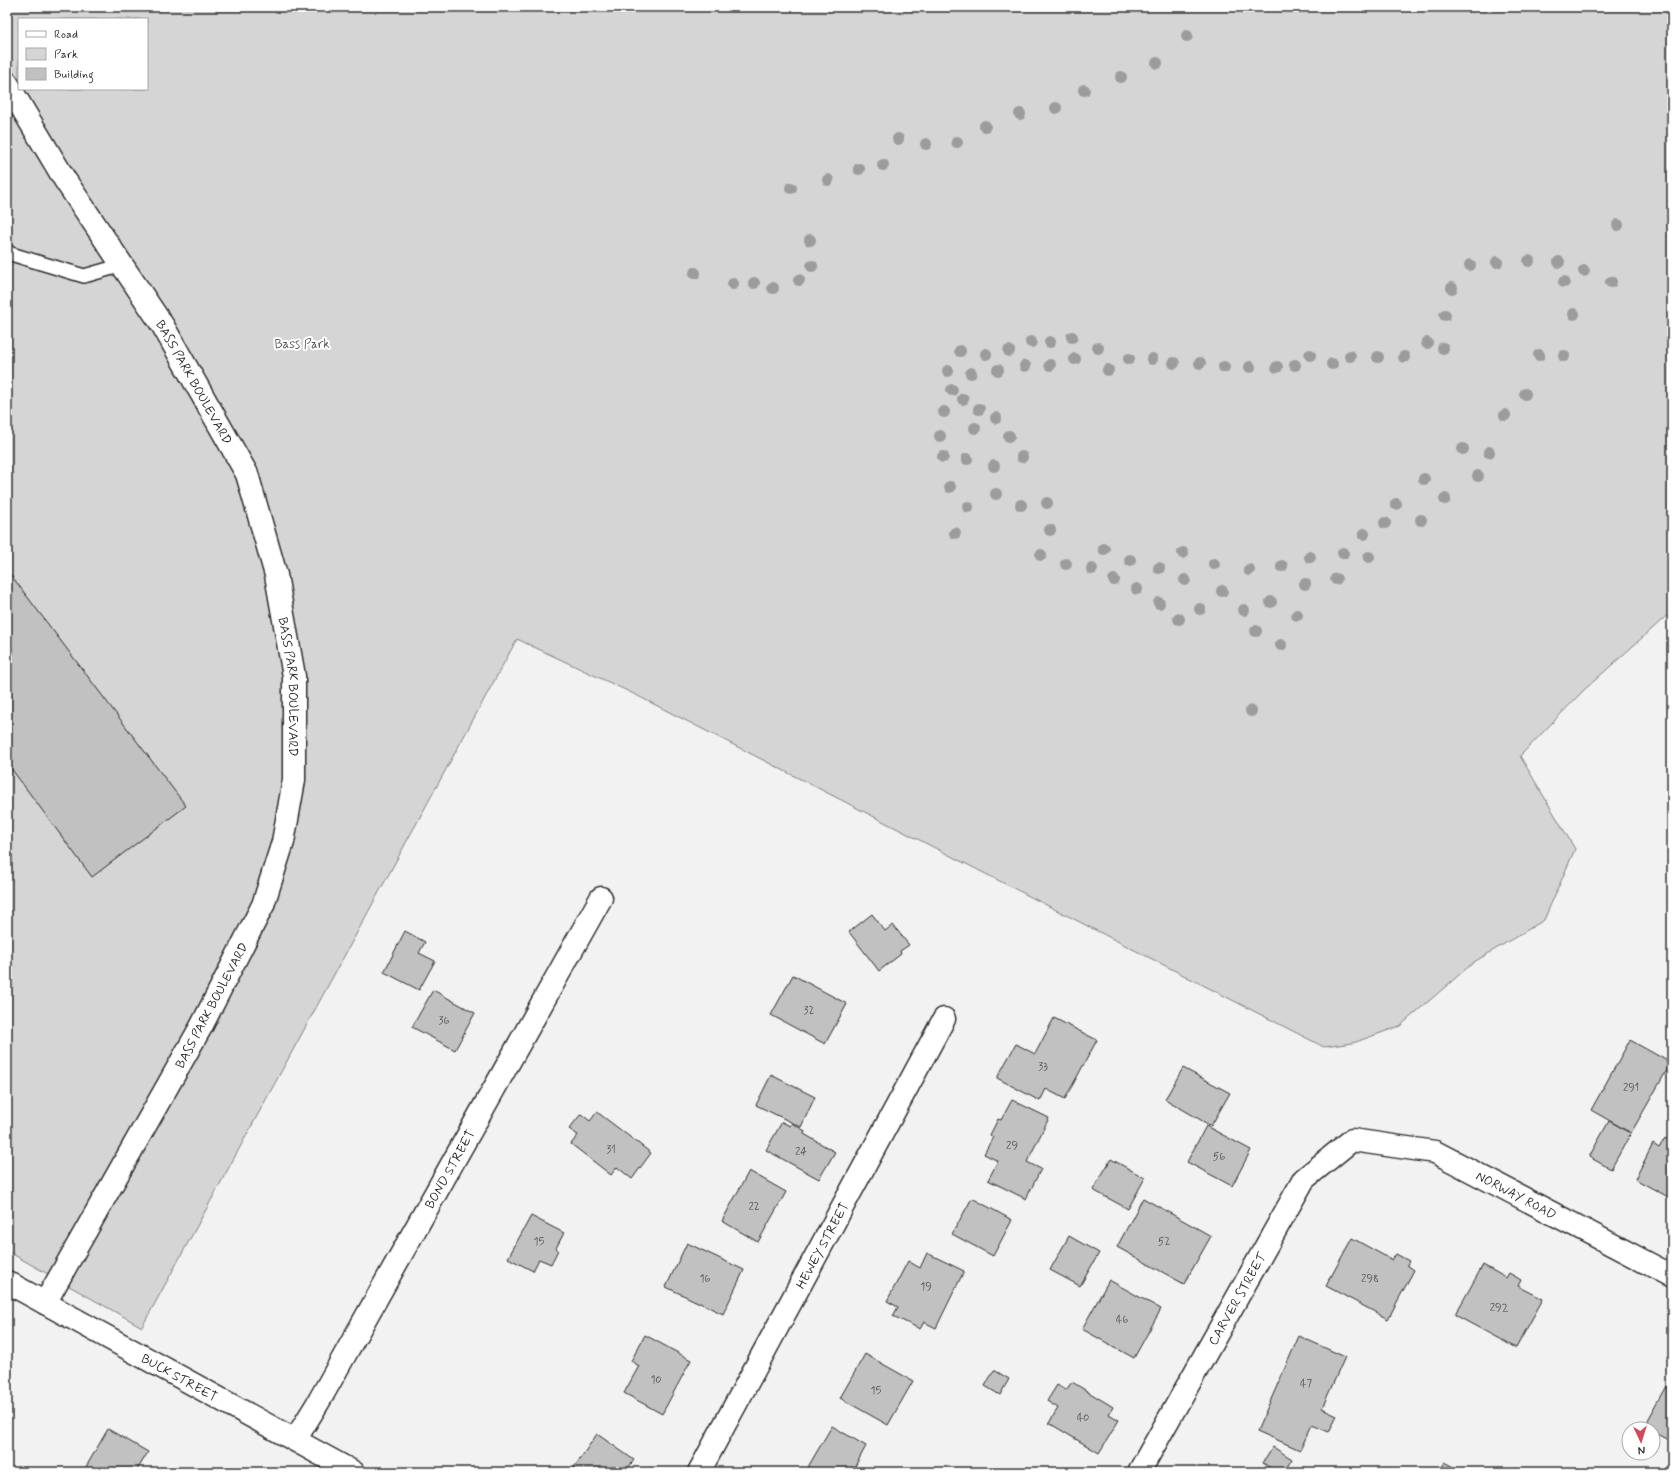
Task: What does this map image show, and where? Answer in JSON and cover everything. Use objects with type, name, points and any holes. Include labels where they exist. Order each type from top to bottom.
[{"type":"street","name":"BASS PARK BOULEVARD","points":[[7,83],[65,180],[163,326],[247,474],[276,575],[294,676],[294,780],[283,842],[263,905],[202,1025],[45,1302]]},
{"type":"street","name":"BOND STREET","points":[[295,1440],[319,1402],[601,898]]},
{"type":"street","name":"HEWEY STREET","points":[[699,1472],[944,1019]]},
{"type":"street","name":"NORWAY ROAD","points":[[1352,1140],[1435,1152],[1672,1276]]},
{"type":"street","name":"CARVER STREET","points":[[1139,1472],[1304,1179],[1352,1140]]},
{"type":"street","name":"BUCK STREET","points":[[7,1282],[354,1472]]},
{"type":"lane","points":[[7,251],[12,254],[84,276],[123,265]]},
{"type":"green space","name":"Bass Park","points":[[7,7],[1672,7],[1672,611],[1584,690],[1520,756],[1575,849],[1544,920],[1474,962],[1400,1026],[1353,1043],[1324,1047],[636,695],[517,639],[142,1327],[7,1251]]},
{"type":"building","points":[[7,570],[186,806],[92,877],[7,763]]},
{"type":"building","points":[[872,914],[885,931],[893,925],[909,945],[900,951],[901,954],[879,971],[849,932]]},
{"type":"building","points":[[405,931],[425,942],[419,953],[435,961],[419,990],[384,972]]},
{"type":"building","points":[[793,975],[847,1004],[825,1044],[771,1015]]},
{"type":"building","points":[[433,990],[475,1013],[455,1050],[412,1027]]},
{"type":"building","points":[[1054,1018],[1097,1040],[1065,1099],[1046,1089],[1040,1101],[997,1078],[1016,1044],[1035,1054]]},
{"type":"building","points":[[1630,1040],[1671,1063],[1631,1133],[1591,1110]]},
{"type":"building","points":[[1183,1068],[1230,1093],[1211,1126],[1165,1099]]},
{"type":"building","points":[[771,1075],[815,1097],[801,1127],[756,1105]]},
{"type":"building","points":[[1012,1100],[1049,1118],[1027,1162],[1041,1169],[1026,1199],[988,1180],[998,1161],[984,1154],[993,1137],[990,1135],[998,1119],[1001,1120]]},
{"type":"building","points":[[597,1112],[651,1153],[632,1179],[617,1167],[611,1175],[571,1144],[578,1135],[569,1129],[581,1114],[590,1121]]},
{"type":"building","points":[[1609,1121],[1631,1133],[1611,1169],[1589,1157]]},
{"type":"building","points":[[782,1122],[790,1126],[792,1123],[805,1131],[804,1134],[835,1152],[819,1179],[766,1150]]},
{"type":"building","points":[[1206,1126],[1251,1150],[1232,1186],[1187,1162]]},
{"type":"building","points":[[1665,1138],[1672,1142],[1672,1199],[1635,1179],[1653,1144],[1659,1148]]},
{"type":"building","points":[[1111,1159],[1145,1178],[1128,1209],[1093,1190]]},
{"type":"building","points":[[749,1171],[786,1192],[758,1242],[722,1221]]},
{"type":"building","points":[[972,1198],[1012,1220],[993,1256],[952,1234]]},
{"type":"building","points":[[1143,1198],[1211,1236],[1184,1284],[1117,1247]]},
{"type":"building","points":[[531,1216],[564,1233],[556,1248],[558,1250],[551,1264],[539,1259],[533,1271],[508,1258]]},
{"type":"building","points":[[1069,1236],[1099,1253],[1080,1286],[1050,1270]]},
{"type":"building","points":[[1352,1238],[1392,1260],[1396,1254],[1409,1261],[1407,1265],[1414,1270],[1388,1319],[1326,1286]]},
{"type":"building","points":[[687,1243],[744,1270],[723,1314],[666,1287]]},
{"type":"building","points":[[927,1253],[964,1271],[936,1328],[924,1322],[920,1329],[893,1316],[898,1307],[887,1301],[908,1261],[920,1268]]},
{"type":"building","points":[[1483,1265],[1506,1278],[1509,1273],[1521,1280],[1518,1286],[1543,1299],[1516,1348],[1455,1315]]},
{"type":"building","points":[[1109,1280],[1161,1309],[1134,1358],[1082,1329]]},
{"type":"building","points":[[645,1335],[691,1360],[662,1414],[624,1393],[639,1366],[631,1361]]},
{"type":"building","points":[[1299,1336],[1345,1357],[1322,1408],[1337,1415],[1329,1432],[1312,1425],[1300,1450],[1257,1431]]},
{"type":"building","points":[[865,1354],[913,1381],[888,1425],[840,1398]]},
{"type":"building","points":[[994,1370],[1009,1379],[1000,1395],[985,1386]]},
{"type":"building","points":[[1072,1382],[1113,1407],[1109,1414],[1119,1420],[1099,1453],[1049,1423],[1058,1408],[1047,1401],[1057,1385],[1066,1390]]},
{"type":"building","points":[[1667,1386],[1672,1388],[1672,1442],[1661,1436],[1661,1421],[1647,1421]]},
{"type":"building","points":[[832,1426],[866,1446],[852,1472],[805,1472]]},
{"type":"building","points":[[108,1429],[148,1452],[136,1472],[83,1472]]},
{"type":"building","points":[[597,1434],[634,1460],[625,1472],[571,1472]]},
{"type":"building","points":[[1273,1447],[1292,1459],[1284,1472],[1277,1472],[1263,1463]]},
{"type":"building","points":[[1445,1462],[1464,1472],[1439,1472]]}]
